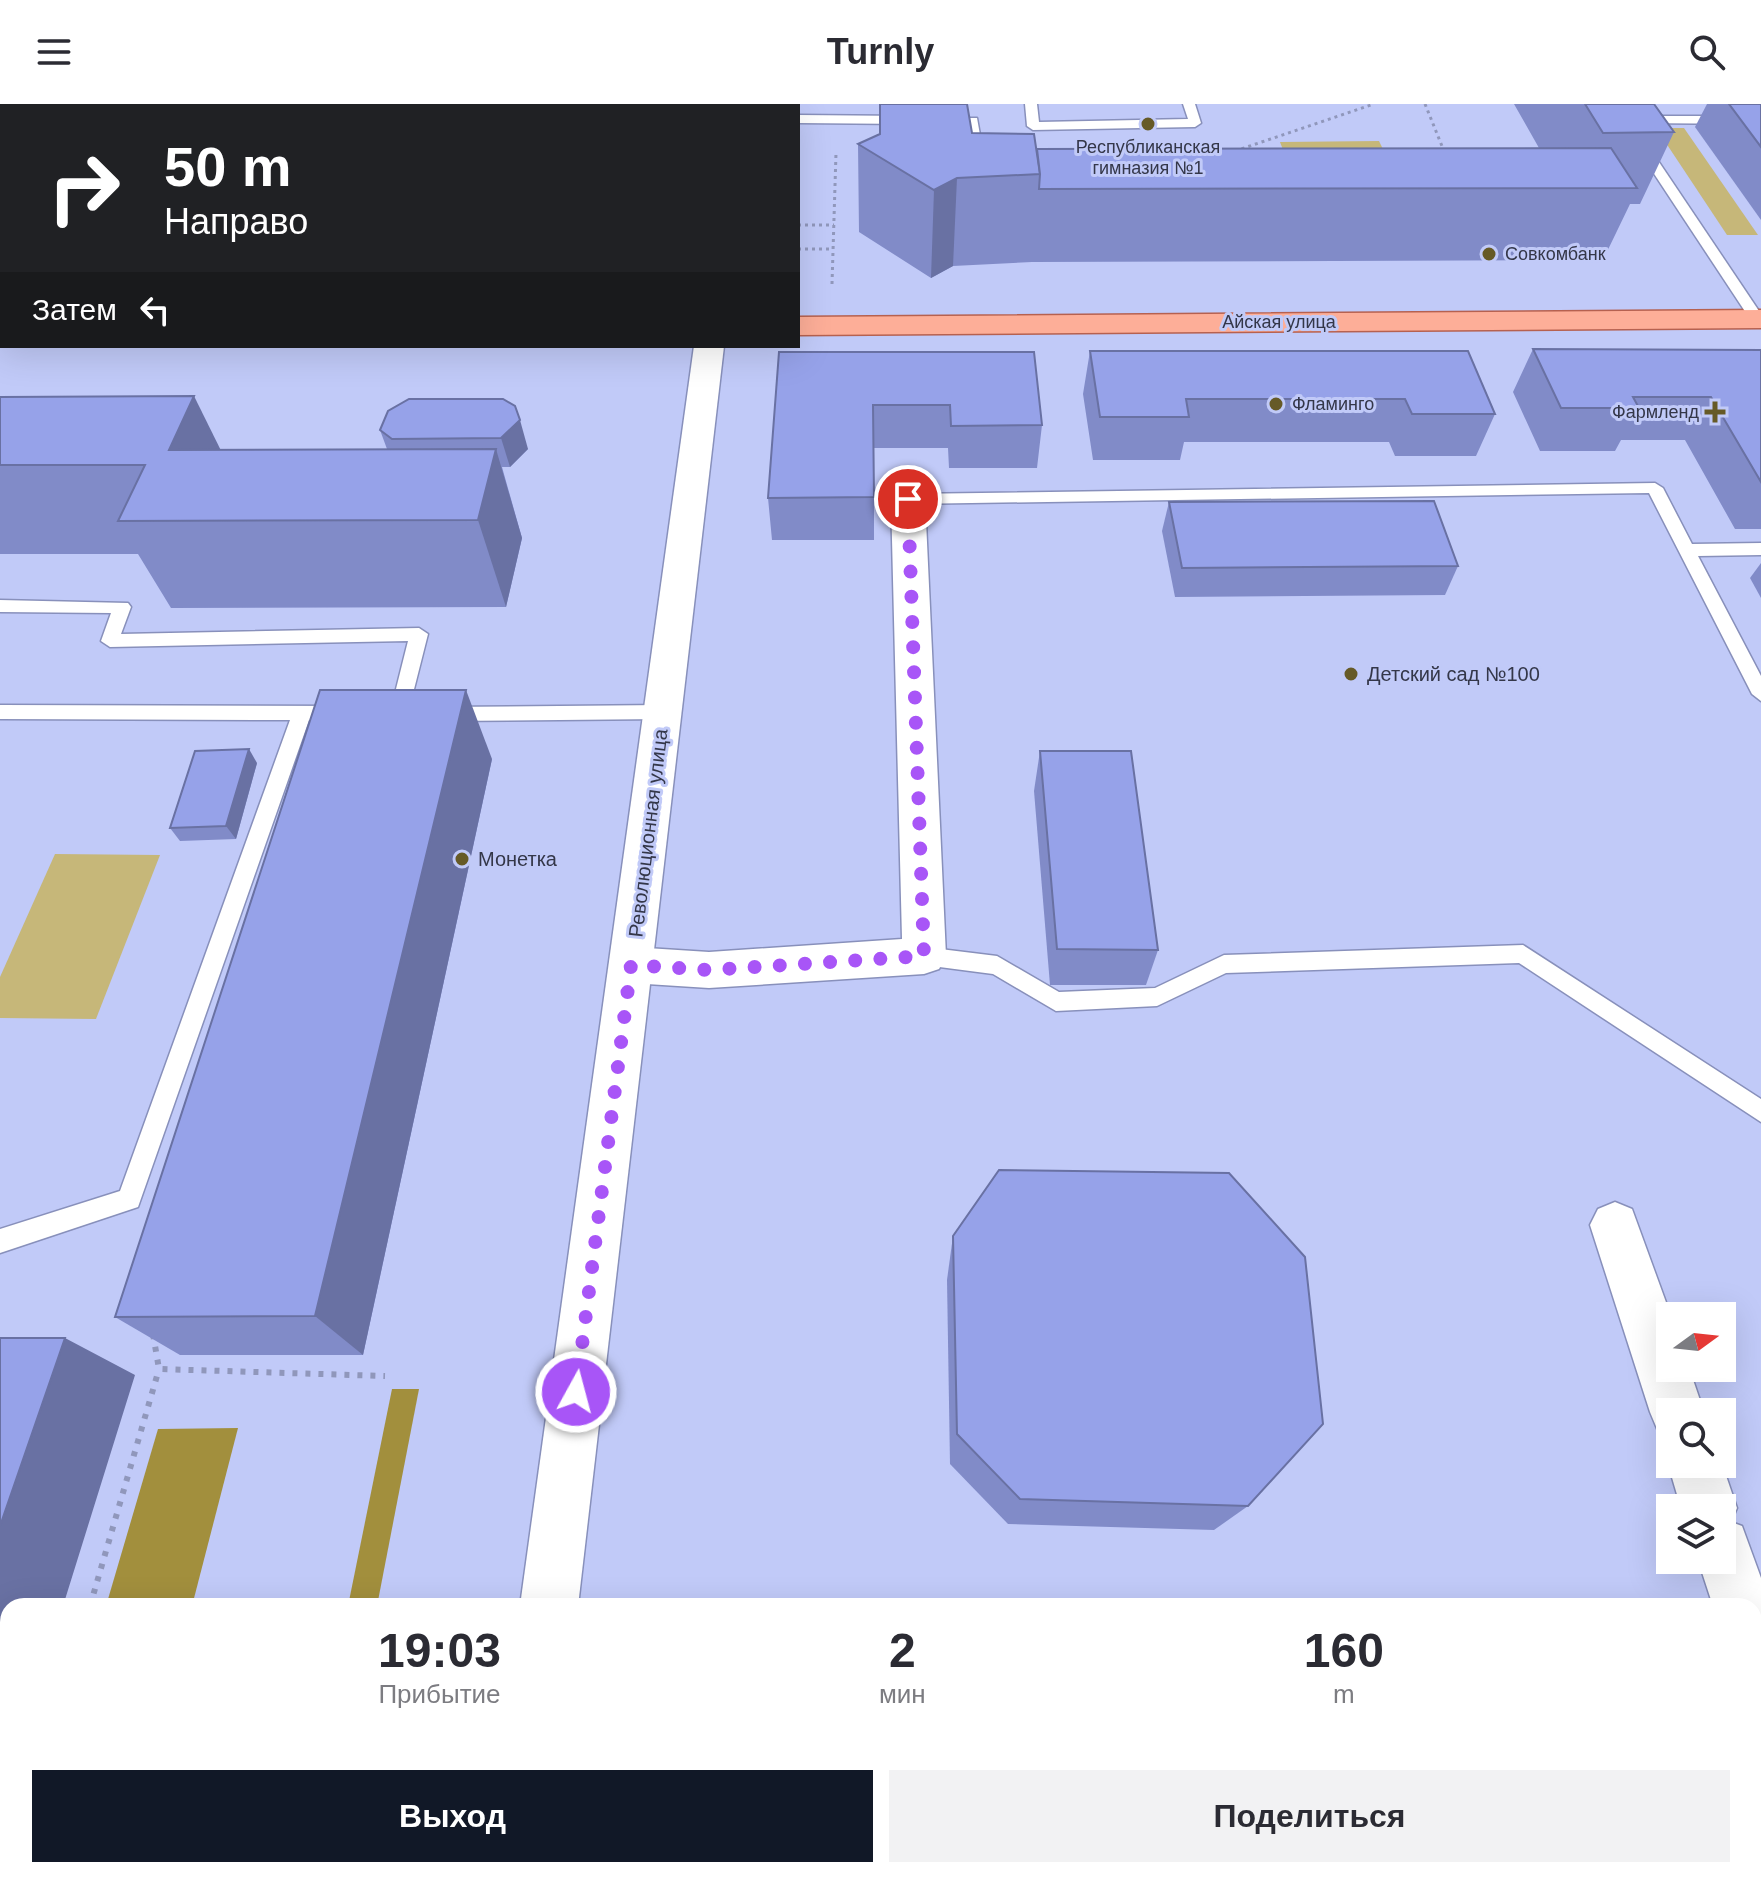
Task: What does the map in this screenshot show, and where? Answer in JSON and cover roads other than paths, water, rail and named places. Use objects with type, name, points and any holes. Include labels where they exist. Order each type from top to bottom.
[{"type":"main road","name":"Айская улица","points":[[800,326],[1760,321]]},
{"type":"main road","name":"Революционная улица","points":[[550,1598],[709,348]]},
{"type":"main road","points":[[631,965],[709,970],[924,956],[908,499]]},
{"type":"main road","points":[[1615,1225],[1672,1398]]},
{"type":"main road","points":[[1731,1574],[1739,1598]]},
{"type":"lane","points":[[1031,104],[1033,126],[1195,123],[1189,104]]},
{"type":"lane","points":[[1614,104],[1760,321]]},
{"type":"lane","points":[[800,119],[973,121],[983,178]]},
{"type":"lane","points":[[1625,120],[1761,120]]},
{"type":"lane","points":[[908,499],[1655,488],[1761,694]]},
{"type":"lane","points":[[1687,550],[1761,549]]},
{"type":"lane","points":[[0,606],[122,607],[110,641],[419,634],[407,713],[663,712]]},
{"type":"lane","points":[[0,712],[358,713]]},
{"type":"lane","points":[[0,1241],[129,1199],[302,714]]},
{"type":"lane","points":[[924,956],[997,965],[1056,1002],[1157,997],[1224,964],[1523,954],[1761,1112]]},
{"type":"place","name":"Республиканская гимназия №1","points":[[1148,124]]},
{"type":"place","name":"Совкомбанк","points":[[1489,254]]},
{"type":"place","name":"Фламинго","points":[[1276,404]]},
{"type":"place","name":"Фармленд","points":[[1715,412]]},
{"type":"place","name":"Детский сад №100","points":[[1351,674]]},
{"type":"place","name":"Монетка","points":[[462,859]]}]
